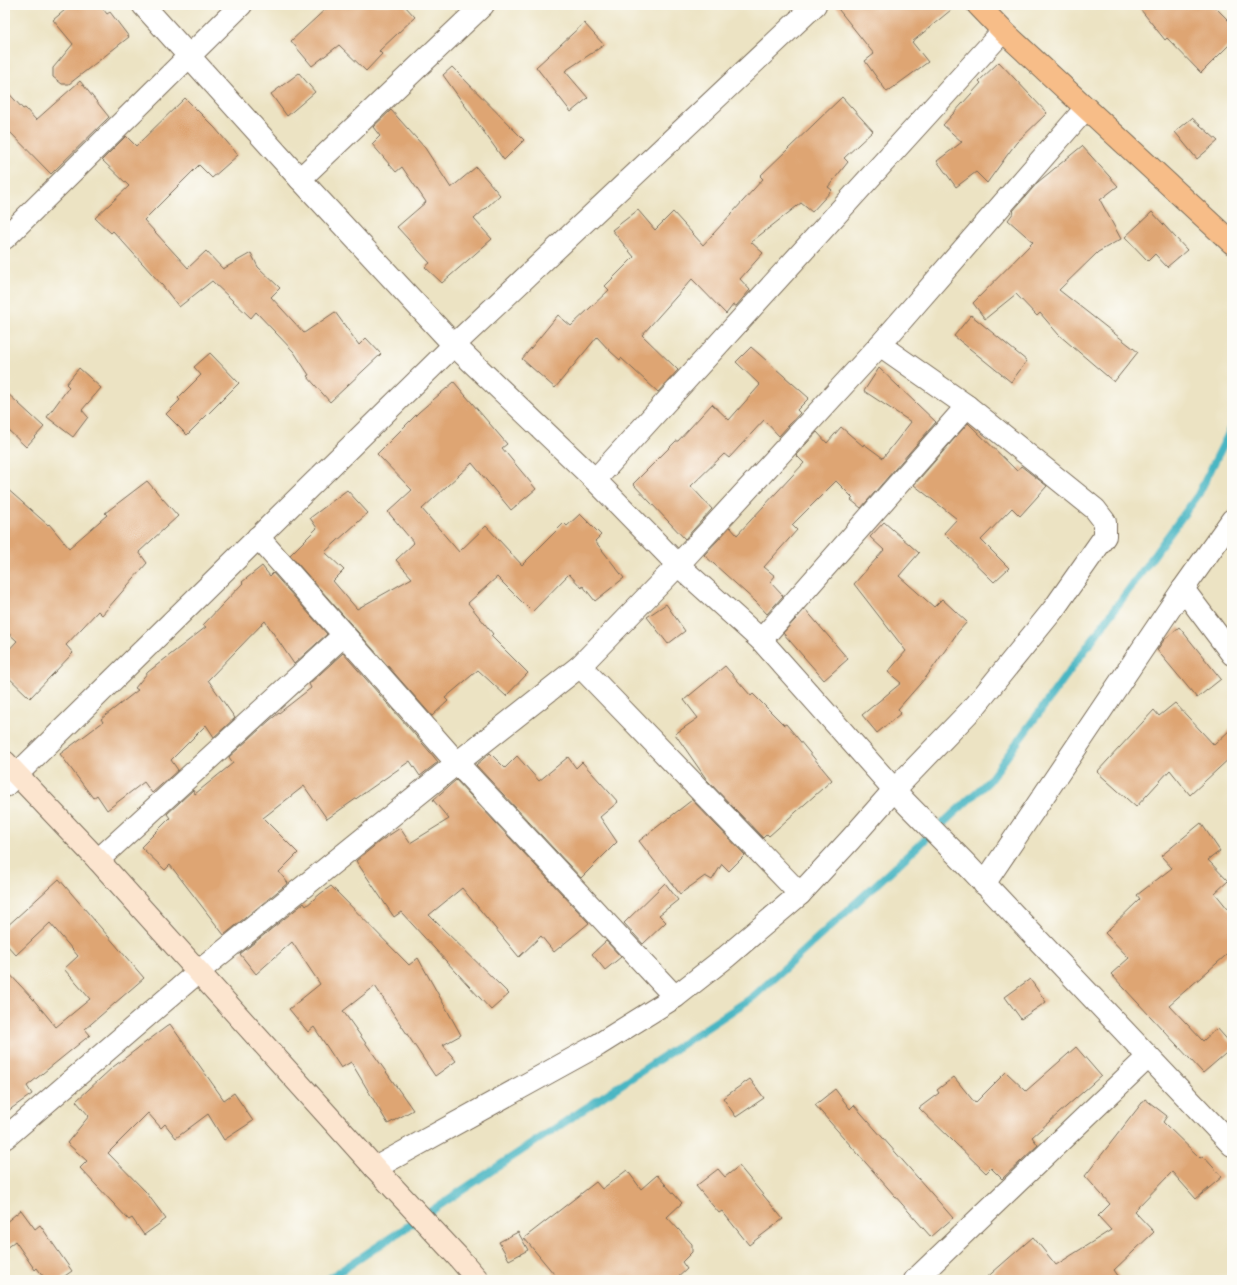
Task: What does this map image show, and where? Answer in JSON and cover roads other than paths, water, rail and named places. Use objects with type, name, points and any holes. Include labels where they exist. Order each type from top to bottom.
[{"type":"main road","points":[[978,5],[1003,31],[1232,243]]},
{"type":"street","points":[[143,5],[300,179],[454,345],[596,480],[678,565],[761,640],[900,796],[1232,1145]]},
{"type":"street","points":[[5,238],[241,5]]},
{"type":"street","points":[[300,179],[483,5]]},
{"type":"street","points":[[478,1280],[380,1174],[98,860],[9,775],[258,538],[454,345],[815,5]]},
{"type":"street","points":[[596,480],[1003,31]]},
{"type":"street","points":[[5,1138],[198,972],[580,666],[678,565],[880,345],[1086,108]]},
{"type":"street","points":[[380,1174],[598,1045],[675,997],[726,957],[800,894],[850,840],[900,796],[1053,610],[1104,536],[1105,522],[1095,509],[967,406],[880,345]]},
{"type":"street","points":[[761,640],[967,406]]},
{"type":"street","points":[[984,884],[1183,589],[1232,520]]},
{"type":"street","points":[[258,538],[457,763],[675,997]]},
{"type":"street","points":[[1183,589],[1232,654]]},
{"type":"street","points":[[98,860],[344,635]]},
{"type":"street","points":[[580,666],[800,894]]},
{"type":"street","points":[[915,1280],[1148,1058]]},
{"type":"waterway","points":[[327,1280],[753,997],[989,781],[1198,495],[1232,427]]}]
